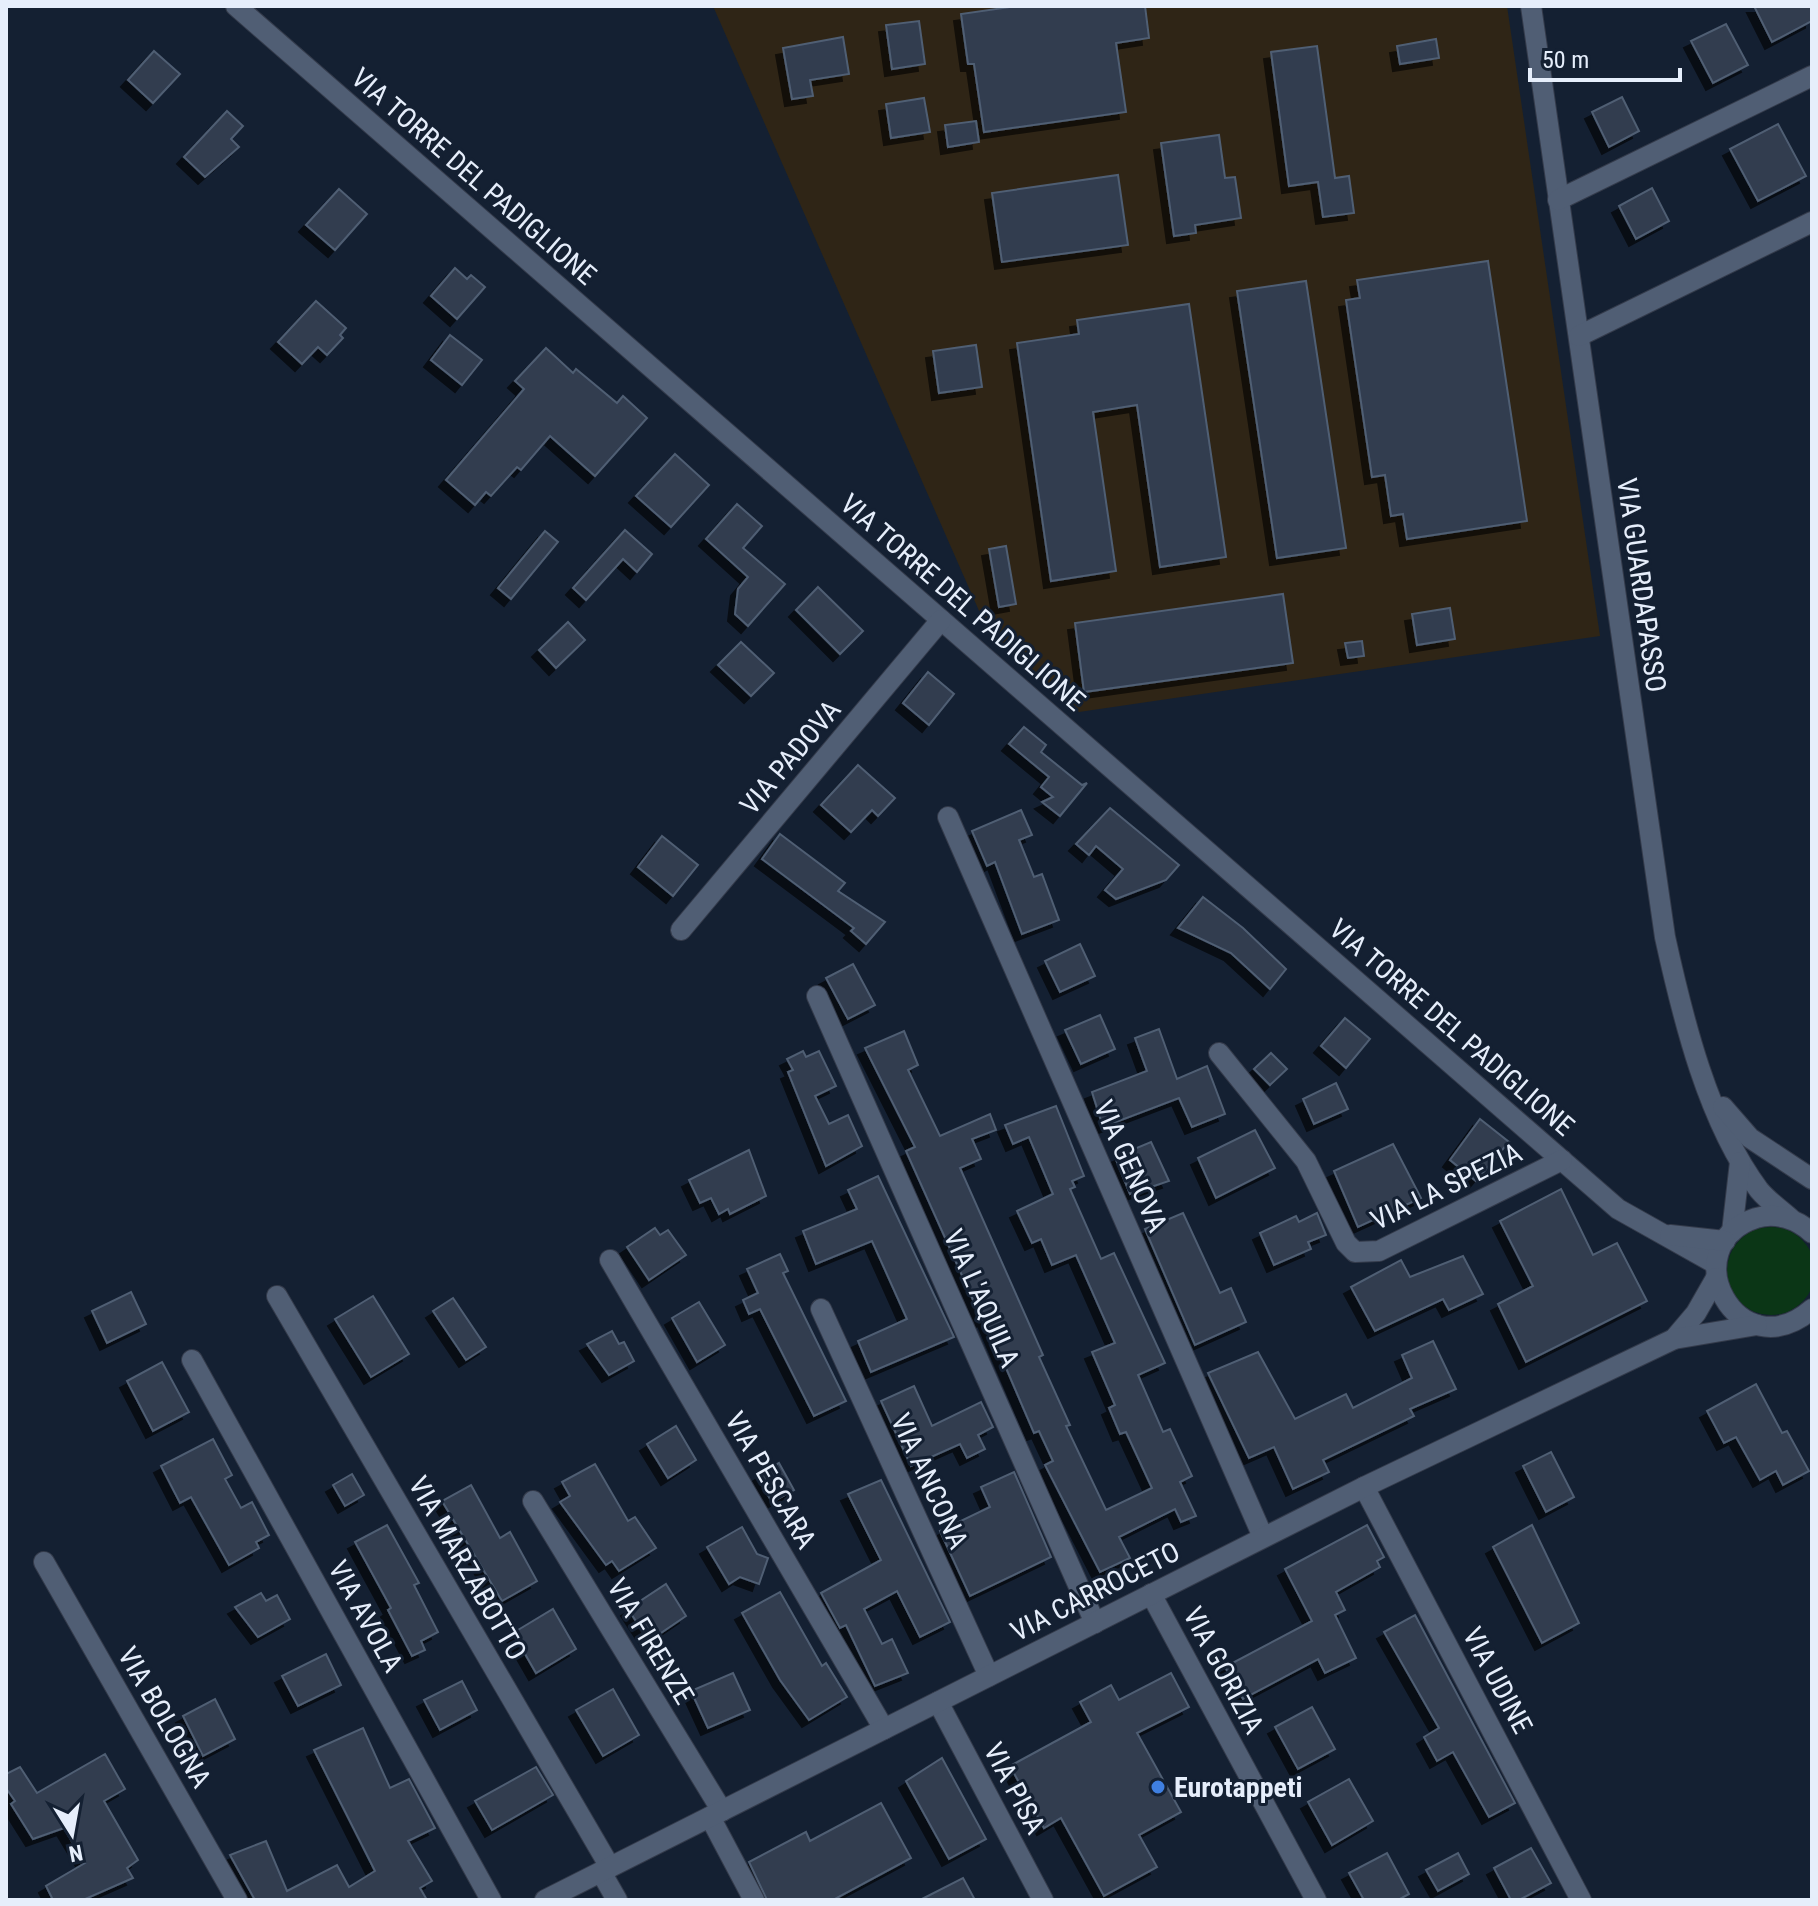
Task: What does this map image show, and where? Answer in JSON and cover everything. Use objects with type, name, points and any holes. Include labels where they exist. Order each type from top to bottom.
[{"type":"street","name":"VIA TORRE DEL PADIGLIONE","points":[[236,6],[1618,1209],[1716,1271]]},
{"type":"street","name":"VIA GUARDAPASSO","points":[[1531,6],[1662,923],[1677,993],[1709,1090],[1740,1162],[1762,1193],[1804,1225]]},
{"type":"street","points":[[1558,200],[1812,76]]},
{"type":"street","points":[[1579,336],[1812,222]]},
{"type":"street","name":"VIA PADOVA","points":[[681,930],[941,620]]},
{"type":"street","name":"VIA GENOVA","points":[[948,817],[1263,1537]]},
{"type":"street","name":"VIA L'AQUILA","points":[[817,996],[1095,1623]]},
{"type":"street","name":"VIA LA SPEZIA","points":[[1219,1053],[1306,1161],[1346,1243],[1355,1252],[1379,1251],[1562,1160]]},
{"type":"street","points":[[1709,1090],[1750,1138],[1812,1179]]},
{"type":"street","name":"VIA GUARDAPASSO","points":[[1716,1271],[1728,1236],[1740,1162]]},
{"type":"street","points":[[1728,1236],[1759,1217],[1804,1225]]},
{"type":"street","name":"VIA TORRE DEL PADIGLIONE","points":[[1658,1234],[1728,1236]]},
{"type":"street","name":"VIA PESCARA","points":[[610,1260],[884,1729]]},
{"type":"street","points":[[1716,1271],[1725,1303],[1734,1313],[1757,1325]]},
{"type":"street","name":"VIA CARROCETO","points":[[1674,1339],[1696,1313],[1716,1271]]},
{"type":"street","name":"VIA MARZABOTTO","points":[[277,1296],[606,1870],[617,1900]]},
{"type":"street","name":"VIA ANCONA","points":[[821,1309],[989,1676]]},
{"type":"street","name":"VIA CARROCETO","points":[[545,1900],[1263,1537],[1674,1339],[1757,1325],[1788,1324],[1812,1309]]},
{"type":"street","name":"VIA AVOLA","points":[[192,1360],[491,1900]]},
{"type":"street","name":"VIA UDINE","points":[[1364,1487],[1581,1900]]},
{"type":"street","name":"VIA FIRENZE","points":[[533,1501],[716,1814],[754,1900]]},
{"type":"street","name":"VIA BOLOGNA","points":[[44,1562],[237,1900]]},
{"type":"street","name":"VIA GORIZIA","points":[[1151,1594],[1316,1900]]},
{"type":"street","name":"VIA PISA","points":[[938,1702],[1043,1900]]},
{"type":"shaded area","points":[[713,6],[1507,6],[1600,636],[1079,712],[991,638]]},
{"type":"green space","points":[[1762,1227],[1780,1227],[1796,1234],[1808,1246],[1815,1262],[1815,1280],[1808,1296],[1796,1308],[1780,1315],[1762,1315],[1746,1308],[1734,1296],[1727,1280],[1727,1262],[1734,1246],[1746,1234]]},
{"type":"building","points":[[1017,6],[1145,6],[1149,38],[1116,43],[1126,112],[984,132],[974,64],[968,64],[961,14]]},
{"type":"building","points":[[1754,6],[1812,6],[1812,21],[1772,42]]},
{"type":"building","points":[[919,21],[925,64],[892,69],[886,25]]},
{"type":"building","points":[[1726,24],[1748,65],[1713,83],[1691,41]]},
{"type":"building","points":[[843,37],[849,74],[810,80],[813,96],[792,99],[783,48]]},
{"type":"building","points":[[1436,39],[1439,58],[1400,64],[1397,46]]},
{"type":"building","points":[[1317,46],[1335,178],[1349,176],[1354,213],[1323,217],[1318,182],[1289,186],[1271,52]]},
{"type":"building","points":[[154,51],[180,74],[153,103],[128,80]]},
{"type":"building","points":[[1622,97],[1639,131],[1609,147],[1592,112]]},
{"type":"building","points":[[924,98],[930,132],[891,138],[886,104]]},
{"type":"building","points":[[227,111],[243,126],[231,139],[239,147],[205,177],[184,157]]},
{"type":"building","points":[[976,121],[979,142],[948,147],[945,125]]},
{"type":"building","points":[[1778,124],[1806,176],[1758,201],[1730,149]]},
{"type":"building","points":[[1219,135],[1225,178],[1235,177],[1241,218],[1195,225],[1196,233],[1174,236],[1161,143]]},
{"type":"building","points":[[1118,175],[1128,245],[1002,262],[992,193]]},
{"type":"building","points":[[1652,188],[1669,221],[1636,239],[1619,206]]},
{"type":"building","points":[[339,189],[367,214],[335,250],[306,225]]},
{"type":"building","points":[[1488,261],[1527,521],[1407,539],[1403,514],[1391,516],[1385,475],[1372,477],[1346,300],[1360,298],[1357,280]]},
{"type":"building","points":[[455,268],[467,279],[471,275],[485,287],[457,319],[431,296]]},
{"type":"building","points":[[1306,281],[1346,548],[1277,558],[1237,291]]},
{"type":"building","points":[[316,301],[346,328],[340,335],[343,338],[327,355],[318,347],[302,364],[278,342]]},
{"type":"building","points":[[1189,304],[1226,557],[1160,567],[1137,405],[1093,412],[1116,571],[1051,581],[1017,343],[1079,334],[1077,320]]},
{"type":"building","points":[[450,335],[482,360],[462,385],[431,360]]},
{"type":"building","points":[[976,345],[982,387],[939,393],[933,351]]},
{"type":"building","points":[[546,348],[573,373],[576,369],[617,403],[623,396],[647,418],[595,476],[550,436],[521,470],[517,467],[491,496],[486,492],[475,505],[446,480],[524,389],[515,381]]},
{"type":"building","points":[[675,454],[709,485],[671,527],[636,496]]},
{"type":"building","points":[[737,504],[762,526],[743,548],[785,584],[748,626],[735,614],[738,589],[748,577],[706,539]]},
{"type":"building","points":[[625,530],[652,554],[637,572],[623,559],[586,600],[573,588]]},
{"type":"building","points":[[545,531],[558,542],[511,599],[498,588]]},
{"type":"building","points":[[1006,546],[1016,604],[999,607],[989,549]]},
{"type":"building","points":[[818,587],[863,631],[840,654],[796,610]]},
{"type":"building","points":[[1283,594],[1293,663],[1084,692],[1075,623]]},
{"type":"building","points":[[1450,608],[1455,639],[1417,645],[1412,614]]},
{"type":"building","points":[[568,622],[585,640],[556,668],[539,650]]},
{"type":"building","points":[[1362,641],[1364,656],[1348,658],[1345,643]]},
{"type":"building","points":[[741,642],[774,673],[751,696],[718,665]]},
{"type":"building","points":[[928,672],[954,694],[929,725],[903,703]]},
{"type":"building","points":[[1024,727],[1046,745],[1041,752],[1082,785],[1087,783],[1060,816],[1042,802],[1053,797],[1041,787],[1049,777],[1009,744]]},
{"type":"building","points":[[858,765],[895,798],[878,816],[872,810],[851,832],[821,805]]},
{"type":"building","points":[[1110,808],[1179,865],[1166,880],[1116,899],[1105,890],[1123,869],[1096,846],[1089,855],[1076,844]]},
{"type":"building","points":[[1021,810],[1032,835],[1019,840],[1034,877],[1042,874],[1059,920],[1022,934],[995,862],[987,866],[972,831]]},
{"type":"building","points":[[780,834],[845,883],[838,891],[885,922],[866,944],[851,931],[854,928],[762,859]]},
{"type":"building","points":[[662,836],[698,865],[673,896],[638,867]]},
{"type":"building","points":[[1203,897],[1243,928],[1286,969],[1270,989],[1231,953],[1178,928]]},
{"type":"building","points":[[1080,944],[1095,976],[1060,992],[1045,961]]},
{"type":"building","points":[[853,964],[875,1005],[848,1019],[826,978]]},
{"type":"building","points":[[1100,1015],[1115,1049],[1081,1064],[1065,1030]]},
{"type":"building","points":[[1345,1018],[1370,1039],[1346,1068],[1321,1046]]},
{"type":"building","points":[[1159,1029],[1177,1079],[1207,1066],[1225,1114],[1192,1127],[1179,1098],[1103,1127],[1092,1092],[1147,1071],[1135,1038]]},
{"type":"building","points":[[904,1031],[918,1065],[908,1070],[940,1136],[990,1114],[996,1130],[972,1139],[981,1159],[960,1168],[1043,1355],[1039,1357],[1070,1425],[1066,1426],[1106,1510],[1152,1488],[1126,1432],[1120,1434],[1109,1408],[1115,1405],[1092,1352],[1115,1343],[1076,1255],[1052,1265],[1041,1239],[1032,1243],[1017,1211],[1053,1194],[1029,1137],[1013,1144],[1005,1125],[1056,1106],[1084,1176],[1072,1181],[1075,1187],[1070,1189],[1101,1259],[1114,1253],[1165,1363],[1138,1375],[1163,1432],[1170,1429],[1192,1476],[1180,1482],[1196,1516],[1181,1522],[1175,1509],[1119,1537],[1130,1558],[1100,1572],[1045,1465],[1053,1461],[1039,1431],[1034,1433],[985,1319],[982,1320],[906,1151],[915,1147],[865,1048]]},
{"type":"building","points":[[803,1051],[806,1057],[819,1051],[836,1086],[815,1096],[829,1124],[848,1115],[862,1146],[826,1166],[788,1072],[793,1070],[787,1059]]},
{"type":"building","points":[[1271,1053],[1287,1069],[1270,1085],[1254,1069]]},
{"type":"building","points":[[1336,1083],[1348,1109],[1314,1124],[1303,1099]]},
{"type":"building","points":[[1480,1119],[1509,1142],[1476,1181],[1450,1160]]},
{"type":"building","points":[[1255,1130],[1275,1168],[1216,1198],[1198,1158]]},
{"type":"building","points":[[1151,1142],[1169,1181],[1130,1194],[1115,1157]]},
{"type":"building","points":[[1393,1144],[1421,1198],[1358,1227],[1334,1171]]},
{"type":"building","points":[[749,1150],[766,1196],[730,1214],[728,1209],[719,1214],[711,1198],[700,1203],[689,1180]]},
{"type":"building","points":[[878,1176],[954,1337],[871,1372],[858,1341],[907,1319],[872,1241],[816,1264],[803,1231],[857,1209],[848,1190]]},
{"type":"building","points":[[1561,1189],[1593,1255],[1617,1243],[1647,1301],[1526,1362],[1498,1304],[1533,1286],[1500,1221]]},
{"type":"building","points":[[1183,1213],[1220,1293],[1231,1288],[1246,1322],[1195,1345],[1145,1229]]},
{"type":"building","points":[[1317,1213],[1326,1235],[1308,1242],[1311,1249],[1274,1265],[1260,1233],[1296,1216],[1299,1222]]},
{"type":"building","points":[[655,1228],[660,1235],[668,1230],[686,1255],[649,1280],[627,1247]]},
{"type":"building","points":[[780,1254],[788,1271],[783,1273],[846,1401],[814,1416],[760,1309],[749,1314],[743,1300],[758,1293],[747,1269]]},
{"type":"building","points":[[1463,1256],[1483,1294],[1449,1310],[1443,1299],[1375,1331],[1351,1287],[1401,1260],[1410,1277]]},
{"type":"building","points":[[131,1292],[146,1324],[107,1343],[92,1311]]},
{"type":"building","points":[[373,1296],[409,1354],[371,1377],[335,1319]]},
{"type":"building","points":[[453,1298],[486,1347],[466,1360],[433,1311]]},
{"type":"building","points":[[699,1302],[725,1345],[697,1362],[672,1318]]},
{"type":"building","points":[[612,1331],[619,1344],[624,1342],[634,1361],[609,1375],[587,1344]]},
{"type":"building","points":[[1433,1341],[1456,1389],[1410,1409],[1414,1416],[1323,1460],[1329,1472],[1293,1489],[1274,1447],[1249,1458],[1208,1373],[1258,1352],[1295,1419],[1346,1394],[1353,1408],[1412,1378],[1402,1355]]},
{"type":"building","points":[[162,1362],[189,1412],[153,1431],[127,1381]]},
{"type":"building","points":[[1756,1384],[1782,1433],[1787,1431],[1809,1471],[1783,1485],[1776,1471],[1760,1480],[1736,1437],[1724,1443],[1707,1411]]},
{"type":"building","points":[[914,1386],[932,1426],[981,1402],[993,1427],[978,1435],[985,1449],[967,1458],[960,1444],[911,1466],[881,1401]]},
{"type":"building","points":[[676,1426],[696,1460],[668,1478],[647,1444]]},
{"type":"building","points":[[213,1439],[232,1475],[225,1479],[241,1508],[252,1502],[269,1535],[256,1542],[259,1548],[229,1565],[191,1497],[180,1503],[161,1466]]},
{"type":"building","points":[[1551,1452],[1574,1497],[1546,1512],[1523,1466]]},
{"type":"building","points":[[779,1463],[794,1490],[772,1502],[757,1476]]},
{"type":"building","points":[[595,1464],[628,1521],[635,1517],[656,1548],[619,1571],[612,1561],[606,1565],[560,1502],[570,1496],[562,1482]]},
{"type":"building","points":[[1014,1472],[1051,1557],[970,1596],[940,1531],[990,1507],[981,1487]]},
{"type":"building","points":[[352,1474],[364,1495],[345,1506],[333,1485]]},
{"type":"building","points":[[881,1480],[950,1622],[920,1637],[897,1591],[864,1609],[882,1644],[892,1639],[908,1673],[875,1686],[846,1625],[840,1628],[821,1593],[881,1560],[848,1494]]},
{"type":"building","points":[[471,1485],[500,1538],[510,1532],[537,1581],[502,1601],[442,1501]]},
{"type":"building","points":[[387,1525],[419,1583],[414,1585],[438,1632],[421,1641],[425,1650],[412,1656],[388,1610],[391,1608],[355,1542]]},
{"type":"building","points":[[1367,1525],[1384,1557],[1377,1561],[1380,1567],[1336,1592],[1345,1610],[1335,1615],[1356,1658],[1325,1673],[1318,1659],[1243,1699],[1225,1667],[1312,1621],[1285,1569]]},
{"type":"building","points":[[1532,1525],[1579,1623],[1542,1643],[1493,1547]]},
{"type":"building","points":[[742,1527],[757,1554],[768,1558],[759,1584],[740,1577],[729,1584],[707,1547]]},
{"type":"building","points":[[666,1584],[686,1616],[649,1641],[628,1609]]},
{"type":"building","points":[[780,1592],[822,1666],[826,1663],[847,1697],[809,1720],[780,1680],[742,1613]]},
{"type":"building","points":[[261,1593],[266,1601],[277,1595],[290,1619],[258,1637],[235,1607]]},
{"type":"building","points":[[553,1609],[576,1649],[536,1673],[513,1633]]},
{"type":"building","points":[[1415,1615],[1515,1803],[1489,1817],[1453,1752],[1437,1761],[1424,1737],[1439,1728],[1384,1632]]},
{"type":"building","points":[[326,1654],[341,1685],[298,1706],[282,1676]]},
{"type":"building","points":[[733,1673],[750,1710],[708,1728],[691,1691]]},
{"type":"building","points":[[1171,1673],[1189,1707],[1137,1733],[1181,1812],[1139,1835],[1157,1867],[1104,1896],[1061,1818],[1044,1828],[1010,1766],[1091,1722],[1080,1702],[1111,1685],[1119,1700]]},
{"type":"building","points":[[462,1681],[477,1710],[440,1730],[424,1700]]},
{"type":"building","points":[[613,1689],[639,1735],[603,1756],[576,1710]]},
{"type":"building","points":[[215,1699],[235,1739],[203,1756],[183,1716]]},
{"type":"building","points":[[1312,1707],[1335,1749],[1298,1769],[1275,1727]]},
{"type":"building","points":[[363,1728],[390,1788],[409,1779],[435,1828],[408,1841],[432,1881],[420,1888],[427,1900],[255,1900],[230,1855],[266,1841],[287,1891],[337,1865],[349,1887],[375,1871],[314,1750]]},
{"type":"building","points":[[105,1754],[125,1789],[104,1801],[138,1860],[127,1868],[133,1878],[83,1900],[53,1900],[46,1886],[85,1863],[64,1828],[33,1839],[11,1804],[15,1801],[6,1788],[6,1774],[20,1767],[37,1793]]},
{"type":"building","points":[[942,1758],[986,1839],[949,1859],[906,1781]]},
{"type":"building","points":[[536,1767],[553,1795],[492,1830],[475,1801]]},
{"type":"building","points":[[1349,1779],[1373,1821],[1332,1845],[1308,1802]]},
{"type":"building","points":[[881,1803],[911,1858],[833,1900],[767,1900],[749,1862],[806,1832],[810,1841]]},
{"type":"building","points":[[1531,1848],[1551,1883],[1519,1900],[1511,1900],[1494,1868]]},
{"type":"building","points":[[1387,1853],[1409,1894],[1398,1900],[1364,1900],[1349,1873]]},
{"type":"building","points":[[1458,1853],[1469,1874],[1438,1891],[1426,1870]]},
{"type":"building","points":[[963,1878],[975,1900],[920,1900]]},
{"type":"place","name":"Eurotappeti","points":[[1158,1787]]}]
